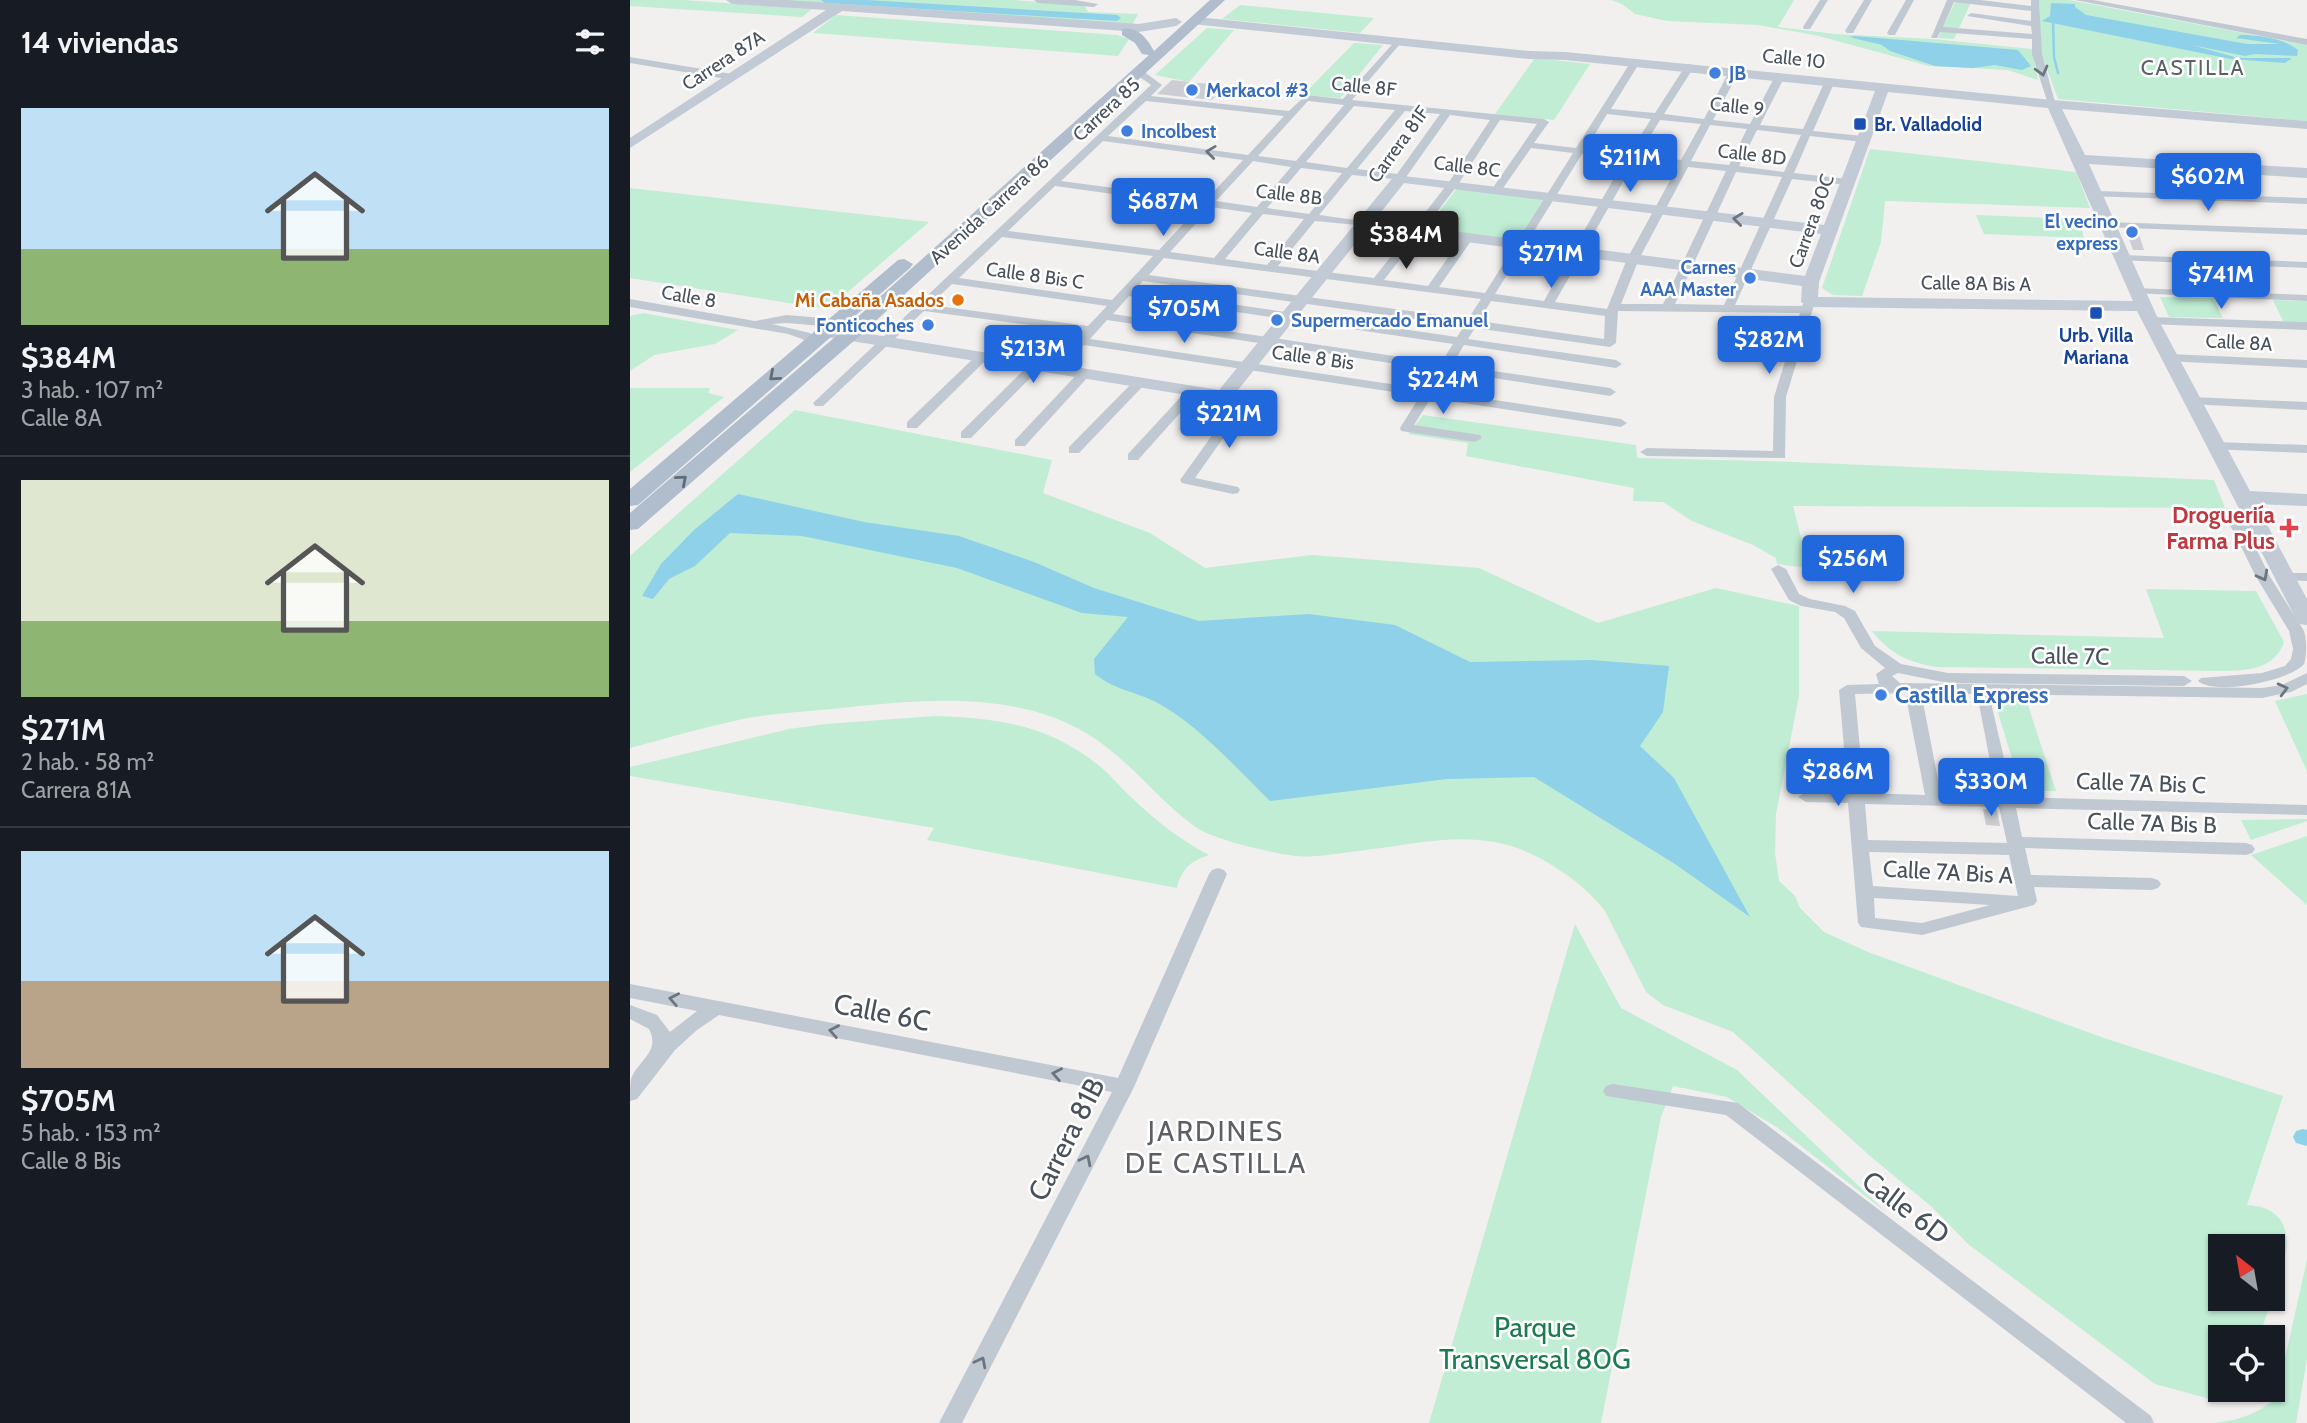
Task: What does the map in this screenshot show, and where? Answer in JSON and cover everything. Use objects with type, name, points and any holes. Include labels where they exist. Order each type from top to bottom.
[{"type":"main road","name":"Avenida Carrera 86","points":[[630,500],[1140,73],[1179,29],[1199,0]]},
{"type":"main road","name":"Avenida Carrera 86","points":[[630,524],[831,333],[1164,35],[1197,21],[1218,0]]},
{"type":"main road","points":[[1127,32],[1141,40],[1147,51]]},
{"type":"street","points":[[732,0],[1164,35]]},
{"type":"street","points":[[1038,0],[1094,4]]},
{"type":"street","points":[[1807,27],[1824,0]]},
{"type":"street","points":[[1850,31],[1868,0]]},
{"type":"street","points":[[1892,33],[1910,0]]},
{"type":"street","points":[[1951,0],[1935,33],[2036,37]]},
{"type":"street","points":[[1957,0],[2035,5],[2041,71],[2121,258],[2248,517],[2307,619]]},
{"type":"street","points":[[2079,0],[2307,42]]},
{"type":"street","points":[[1963,36],[1978,1]]},
{"type":"street","points":[[828,9],[1179,29]]},
{"type":"street","name":"Carrera 87A","points":[[630,144],[726,76],[828,9]]},
{"type":"street","points":[[1971,16],[2036,24]]},
{"type":"street","name":"Calle 10","points":[[1197,21],[2053,104],[2306,125]]},
{"type":"street","points":[[1216,262],[1397,42]]},
{"type":"street","points":[[630,60],[726,76]]},
{"type":"street","points":[[1475,438],[1406,428],[1635,62]]},
{"type":"street","points":[[1547,306],[1632,158],[1689,67]]},
{"type":"street","points":[[1140,277],[1611,343],[1612,310],[1633,259],[1734,72]]},
{"type":"street","name":"Carrera 85","points":[[819,403],[1157,85],[1140,73]]},
{"type":"street","name":"Carrera 87A","points":[[630,134],[726,76]]},
{"type":"street","points":[[1667,308],[1732,169],[1780,76]]},
{"type":"street","points":[[1728,309],[1829,81]]},
{"type":"street","name":"Carrera 80C","points":[[1647,452],[1780,455],[1780,397],[1809,306],[1811,282],[1883,87]]},
{"type":"street","points":[[1144,97],[1291,114]]},
{"type":"street","name":"Calle 8F","points":[[1291,114],[1306,98],[1544,122],[1527,145]]},
{"type":"street","points":[[1269,269],[1402,108]]},
{"type":"street","name":"Calle 9","points":[[1606,111],[1863,139]]},
{"type":"street","name":"Carrera 81F","points":[[1224,396],[1401,178],[1447,112]]},
{"type":"street","points":[[1055,369],[1291,114]]},
{"type":"street","points":[[1376,283],[1454,184],[1497,117]]},
{"type":"street","name":"Calle 8C","points":[[1100,138],[1349,172],[1830,230]]},
{"type":"street","points":[[1497,190],[1527,145]]},
{"type":"street","name":"Calle 8D","points":[[1527,145],[1848,182]]},
{"type":"street","points":[[2080,159],[2307,173]]},
{"type":"street","name":"Calle 8B","points":[[1053,183],[1811,282]]},
{"type":"street","points":[[2095,194],[2307,201]]},
{"type":"street","points":[[2107,225],[2307,232]]},
{"type":"street","name":"Calle 8A","points":[[1000,233],[1547,306],[1612,310]]},
{"type":"street","points":[[1431,290],[1467,238]]},
{"type":"street","points":[[2121,258],[2307,265]]},
{"type":"street","name":"Calle 8 Bis C","points":[[950,280],[1115,304]]},
{"type":"street","points":[[1126,292],[1616,364]]},
{"type":"street","points":[[2143,306],[2307,298]]},
{"type":"street","name":"Calle 8","points":[[630,303],[795,333],[809,338],[831,333]]},
{"type":"street","name":"Calle 8A Bis A","points":[[1612,310],[1809,306],[2143,306]]},
{"type":"street","points":[[2143,306],[2307,326]]},
{"type":"street","points":[[921,307],[1091,331]]},
{"type":"street","points":[[1104,316],[1610,392]]},
{"type":"street","name":"Calle 8","points":[[741,323],[781,318],[831,333]]},
{"type":"street","points":[[831,333],[1244,400],[1187,480],[1233,490]]},
{"type":"street","name":"Calle 8 Bis","points":[[1081,341],[1622,423]]},
{"type":"street","points":[[912,425],[982,357]]},
{"type":"street","name":"Calle 8A","points":[[2169,358],[2307,365]]},
{"type":"street","points":[[966,435],[1035,366]]},
{"type":"street","points":[[1020,443],[1084,374]]},
{"type":"street","points":[[1074,450],[1139,383]]},
{"type":"street","points":[[1133,457],[1193,391]]},
{"type":"street","points":[[2192,401],[2307,406]]},
{"type":"street","points":[[2215,446],[2307,449]]},
{"type":"street","points":[[2248,517],[2307,500]]},
{"type":"street","points":[[2248,517],[2307,515]]},
{"type":"street","name":"Calle 7C","points":[[1896,668],[1948,678],[2226,681],[2262,679],[2277,675],[2298,660],[2302,650],[2248,517]]},
{"type":"street","points":[[1778,569],[1789,593],[1797,600],[1846,612],[1854,619],[1863,640],[1871,650],[1896,668],[1884,674],[1885,681],[1897,688]]},
{"type":"street","points":[[2285,577],[2307,577]]},
{"type":"street","name":"Calle 7C","points":[[1856,798],[1847,690],[1897,688],[2262,693],[2286,689],[2307,678]]},
{"type":"street","points":[[1856,798],[1867,923],[1922,929],[2028,901],[1983,696]]},
{"type":"street","points":[[1914,697],[1934,800]]},
{"type":"street","name":"Calle 7A Bis C","points":[[1806,797],[2307,810]]},
{"type":"street","name":"Calle 7A Bis B","points":[[1860,846],[2016,845],[2246,849]]},
{"type":"street","name":"Carrera 81B","points":[[950,1423],[1124,1087],[1218,874]]},
{"type":"street","name":"Calle 7A Bis A","points":[[2024,881],[2152,884]]},
{"type":"street","name":"Calle 7A Bis A","points":[[1865,892],[2028,901]]},
{"type":"street","name":"Calle 6C","points":[[630,991],[1124,1087]]},
{"type":"street","points":[[630,1094],[661,1051],[686,1026],[717,1008]]},
{"type":"street","points":[[630,1012],[657,1023],[662,1031],[661,1051]]},
{"type":"street","name":"Calle 6D","points":[[1613,1091],[1731,1108],[2143,1423]]},
{"type":"green space","points":[[630,0],[683,0],[812,9],[802,17],[630,6]]},
{"type":"green space","points":[[765,0],[1014,0],[1084,5],[1088,12],[1138,14],[1132,25]]},
{"type":"green space","points":[[1611,0],[1794,0],[1778,27],[2032,49],[2038,80],[2008,70],[1929,66],[1819,36],[1758,25],[1667,21],[1635,14]]},
{"type":"green space","points":[[1956,0],[1972,0],[1954,39],[1938,38]]},
{"type":"green space","points":[[2039,0],[2069,0],[2307,45],[2307,121],[2058,99],[2041,53]]},
{"type":"green space","points":[[1240,5],[1374,18],[1360,33],[1222,19]]},
{"type":"green space","points":[[836,15],[1117,35],[1129,39],[1118,56],[813,33]]},
{"type":"green space","points":[[1207,28],[1234,30],[1189,82],[1155,75]]},
{"type":"green space","points":[[1354,43],[1383,45],[1340,98],[1303,95]]},
{"type":"green space","points":[[1535,58],[1590,64],[1554,120],[1495,114]]},
{"type":"green space","points":[[1870,149],[2076,172],[2090,208],[1885,201],[1881,242],[1862,296],[1833,295],[1822,288]]},
{"type":"green space","points":[[1458,187],[1547,198],[1518,241],[1426,229]]},
{"type":"green space","points":[[630,188],[929,222],[828,309],[630,278]]},
{"type":"green space","points":[[1976,215],[2079,219],[2084,238],[1984,234]]},
{"type":"green space","points":[[2160,297],[2213,298],[2223,318],[2169,317]]},
{"type":"green space","points":[[2273,300],[2307,301],[2307,322],[2283,321]]},
{"type":"green space","points":[[643,313],[738,330],[715,344],[654,355],[630,371],[630,316]]},
{"type":"green space","points":[[630,388],[710,388],[708,393],[724,397],[630,472]]},
{"type":"green space","points":[[795,410],[1052,460],[1043,493],[1150,533],[1205,568],[1312,555],[1479,568],[1598,623],[1716,588],[1799,606],[1799,696],[1776,814],[1775,853],[1779,881],[1795,896],[1800,908],[1824,932],[1868,952],[2104,1038],[2283,1096],[2247,1205],[2264,1208],[2276,1215],[2283,1224],[2286,1234],[2208,1234],[2208,1311],[2268,1311],[2263,1325],[2208,1325],[2208,1398],[2155,1384],[1968,1244],[1932,1207],[1870,1156],[1733,1032],[1663,1005],[1646,992],[1605,911],[1589,893],[1558,869],[1509,846],[1462,839],[1328,855],[1296,856],[1243,845],[1194,826],[1115,754],[1086,733],[1027,709],[995,704],[929,701],[765,715],[630,748],[630,556]]},
{"type":"green space","points":[[1423,415],[1636,445],[1637,458],[2214,480],[2225,508],[1793,506],[1809,568],[1777,564],[1776,558],[1753,545],[1692,521],[1663,502],[1633,501],[1634,488],[1466,456],[1468,443],[1408,434]]},
{"type":"green space","points":[[2146,589],[2256,591],[2284,642],[2280,651],[2268,662],[2235,671],[1936,667],[1900,656],[1872,631],[2164,638]]},
{"type":"green space","points":[[1992,693],[2024,693],[2056,791],[2022,791]]},
{"type":"green space","points":[[2307,694],[2307,771],[2275,701]]},
{"type":"green space","points":[[936,716],[1001,722],[1021,726],[1059,740],[1097,764],[1168,829],[1209,855],[1187,867],[1177,888],[927,840],[934,828],[630,776],[630,767],[789,729]]},
{"type":"green space","points":[[2307,819],[2251,840],[2241,820]]},
{"type":"green space","points":[[2307,836],[2307,905],[2251,855]]},
{"type":"green space","name":"Parque Transversal 80G","points":[[1575,924],[1621,1008],[1737,1070],[1886,1212],[1778,1128],[1727,1097],[1673,1086],[1661,1117],[1601,1423],[1429,1423]]},
{"type":"green space","points":[[2307,1260],[2307,1359],[2296,1423],[2214,1423],[2247,1416],[2271,1402],[2285,1402],[2285,1358]]},
{"type":"water","points":[[2051,3],[2075,4],[2075,7],[2086,15],[2247,44],[2280,44],[2236,38],[2240,35],[2270,38],[2298,50],[2297,56],[2245,56],[2192,45],[2238,58],[2292,58],[2285,63],[2231,59],[2042,21],[2050,16]]},
{"type":"water","points":[[1849,37],[2018,50],[2031,66],[2022,70],[1995,65],[1973,68],[1935,66],[1890,51],[1882,45]]},
{"type":"water","points":[[738,494],[864,522],[959,536],[1034,562],[1094,588],[1199,621],[1309,614],[1395,625],[1470,662],[1591,660],[1669,666],[1663,712],[1640,746],[1674,778],[1750,917],[1675,864],[1534,777],[1447,779],[1270,801],[1215,746],[1170,710],[1095,674],[1094,659],[1128,617],[1082,613],[957,568],[802,536],[730,533],[695,566],[669,579],[653,599],[642,596],[661,564],[694,530]]},
{"type":"building","name":"Merkacol #3","points":[[1172,80],[1227,86],[1212,100],[1157,94]]},
{"type":"building","points":[[2126,231],[2138,231],[2144,250],[2133,250]]},
{"type":"building","points":[[1983,809],[1997,810],[2000,826],[1986,825]]},
{"type":"waterway","points":[[825,0],[1117,18]]},
{"type":"waterway","points":[[2053,20],[2054,57],[2058,73]]},
{"type":"waterway","points":[[2303,1137],[2307,1138]]},
{"type":"place","name":"JB","points":[[1715,73]]},
{"type":"place","name":"Merkacol #3","points":[[1192,90]]},
{"type":"place","name":"Br. Valladolid","points":[[1860,124]]},
{"type":"place","name":"Incolbest","points":[[1127,131]]},
{"type":"place","name":"El vecino express","points":[[2132,232]]},
{"type":"place","name":"Carnes AAA Master","points":[[1750,278]]},
{"type":"place","name":"Mi Cabaña Asados","points":[[958,300]]},
{"type":"place","name":"Urb. Villa Mariana","points":[[2096,313]]},
{"type":"place","name":"Supermercado Emanuel","points":[[1277,320]]},
{"type":"place","name":"Fonticoches","points":[[928,325]]},
{"type":"place","name":"Drogueriía Farma Plus","points":[[2289,528]]},
{"type":"place","name":"Castilla Express","points":[[1881,695]]},
{"type":"district","name":"CASTILLA","points":[[2193,68]]},
{"type":"district","name":"JARDINES DE CASTILLA","points":[[1216,1147]]}]
